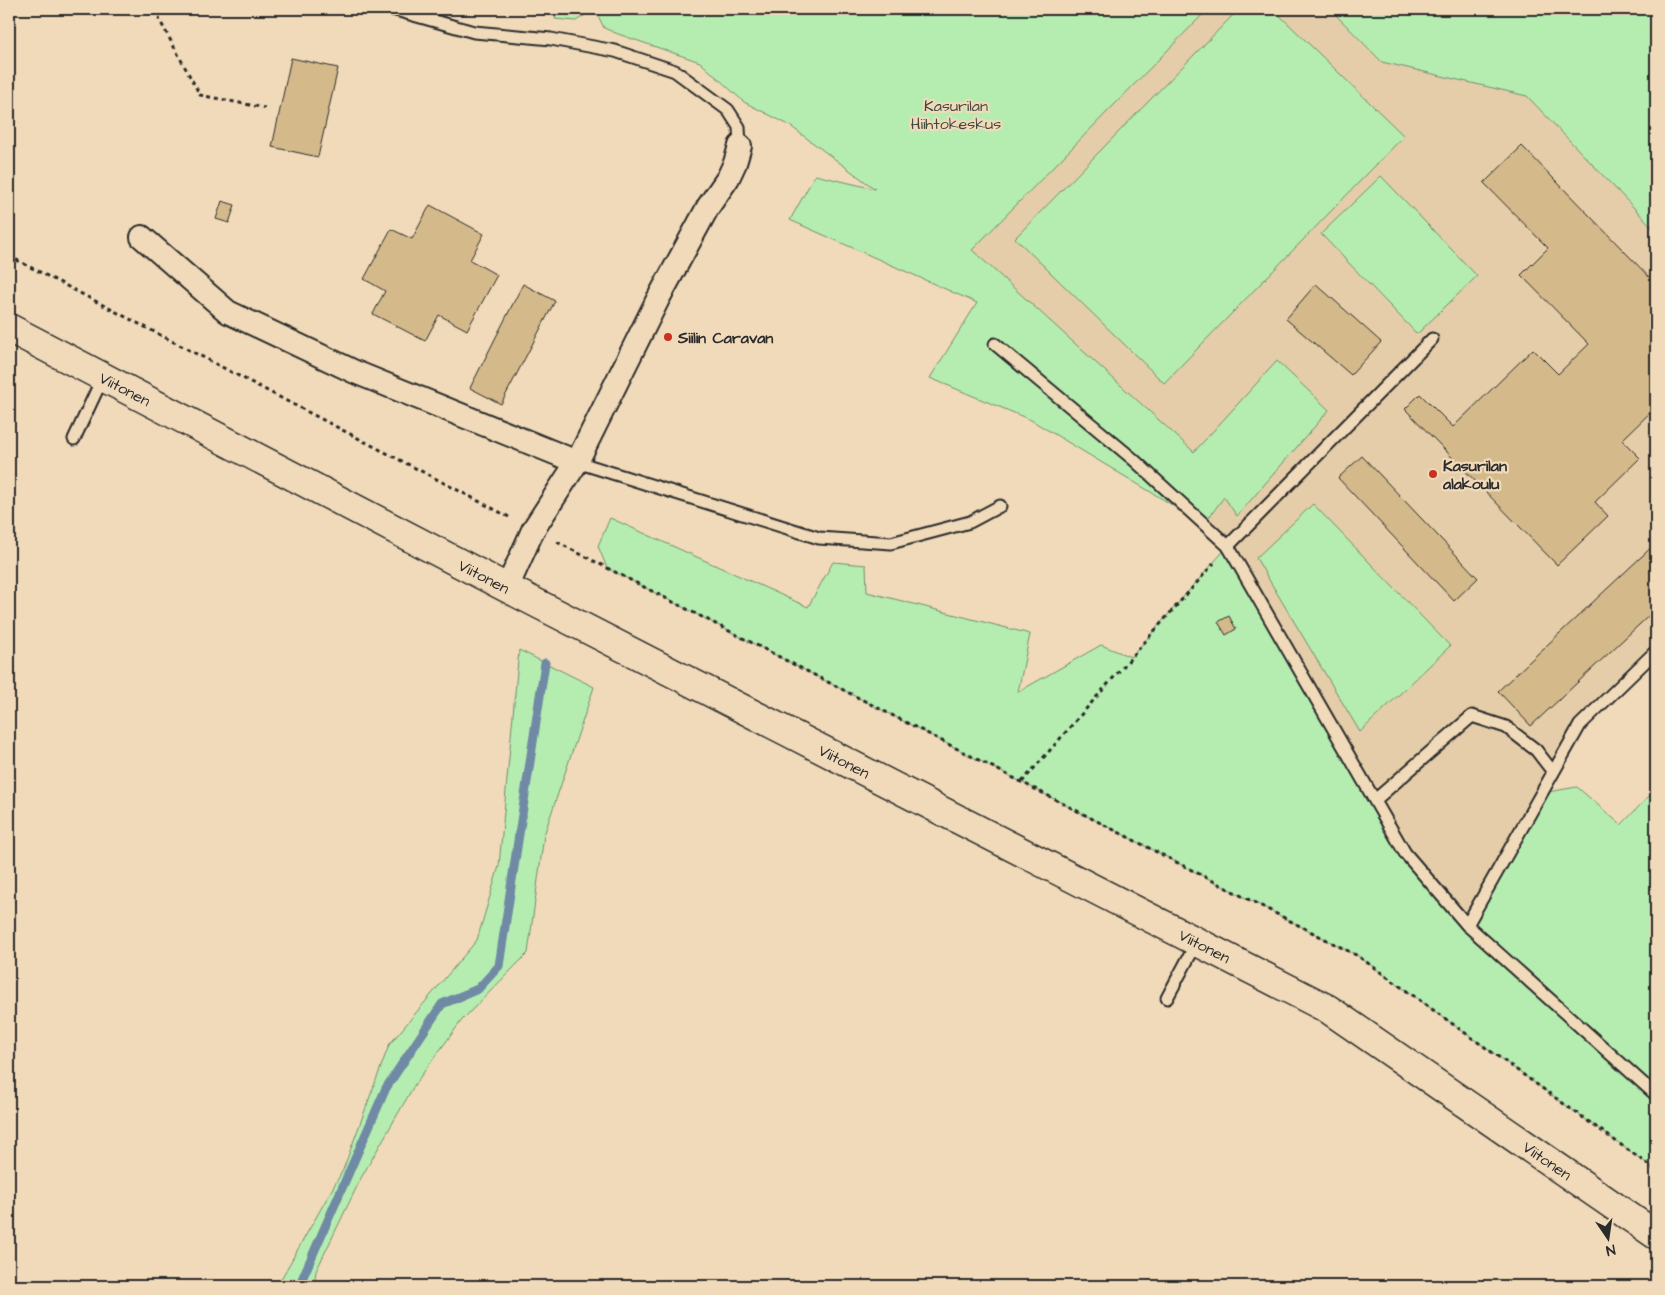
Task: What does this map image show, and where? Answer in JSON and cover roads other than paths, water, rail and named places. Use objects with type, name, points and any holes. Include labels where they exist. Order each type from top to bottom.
[{"type":"main road","name":"Viitonen","points":[[9,328],[507,588],[1328,1009],[1656,1236]]},
{"type":"street","points":[[507,588],[533,530],[577,462],[658,299],[708,208],[728,178],[740,146]]},
{"type":"street","points":[[142,237],[228,312],[354,372],[577,462]]},
{"type":"lane","points":[[392,9],[474,32],[551,39],[615,51],[676,71],[728,110],[739,127],[740,146]]},
{"type":"lane","points":[[1228,546],[1432,339]]},
{"type":"lane","points":[[995,344],[1133,459],[1228,546],[1406,853],[1467,924],[1656,1095]]},
{"type":"lane","points":[[74,438],[103,377]]},
{"type":"lane","points":[[577,462],[819,538],[891,543],[970,522],[1000,506]]},
{"type":"lane","points":[[1467,924],[1580,725],[1656,652]]},
{"type":"lane","points":[[1375,800],[1472,716],[1506,727],[1536,750],[1553,772]]},
{"type":"lane","points":[[1167,998],[1197,942]]},
{"type":"waterway","points":[[299,1286],[386,1088],[442,1004],[478,989],[499,966],[545,663]]},
{"type":"place","name":"Siilin Caravan","points":[[668,337]]},
{"type":"place","name":"Kasurilan alakoulu","points":[[1433,474]]},
{"type":"park label","name":"Kasurilan Hiihtokeskus","points":[[956,114]]}]
